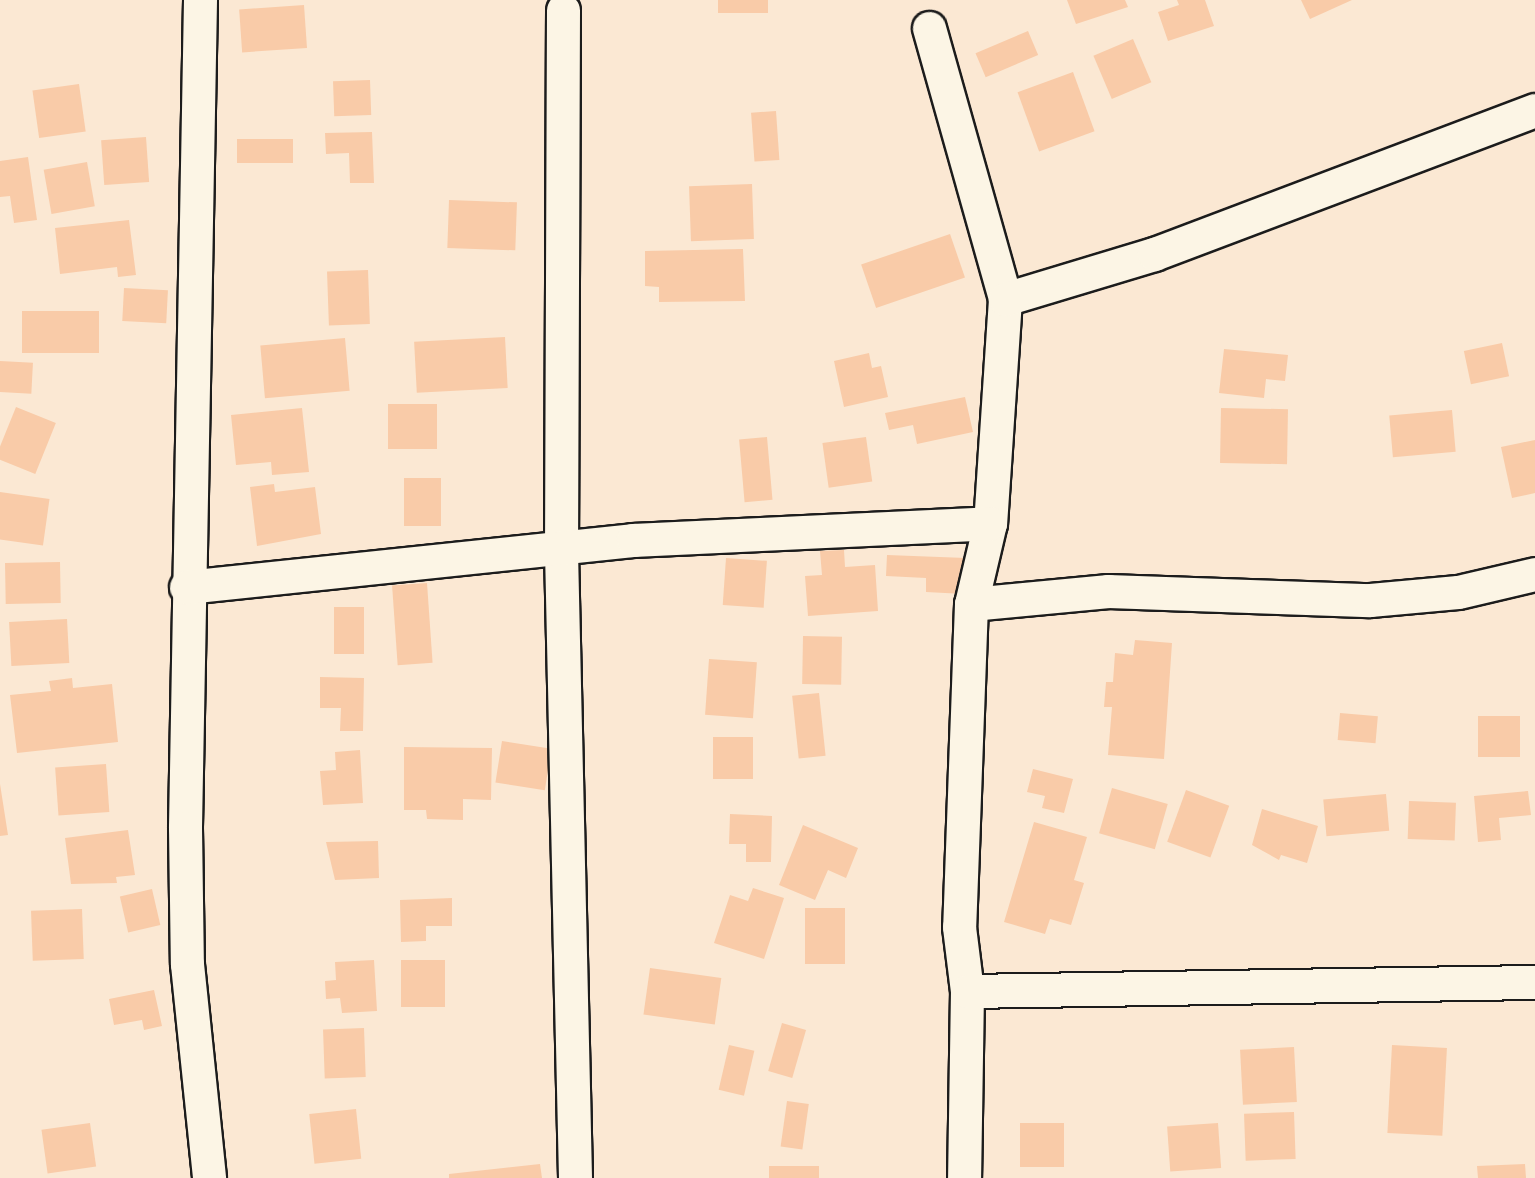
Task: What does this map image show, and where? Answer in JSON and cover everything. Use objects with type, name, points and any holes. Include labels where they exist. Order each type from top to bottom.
[{"type":"street","points":[[200,0],[186,587],[187,964],[209,1178]]},
{"type":"street","points":[[563,10],[561,551],[575,1178]]},
{"type":"street","points":[[929,29],[1005,299],[990,523],[971,604],[959,927],[967,991],[964,1178]]},
{"type":"street","points":[[1005,299],[1154,254],[1535,110]]},
{"type":"street","points":[[186,587],[561,551],[633,540],[990,523]]},
{"type":"street","points":[[971,604],[1108,591],[1370,600],[1458,592],[1535,574]]},
{"type":"street","points":[[967,991],[1535,982]]},
{"type":"building","points":[[718,0],[768,0],[768,13],[718,13]]},
{"type":"building","points":[[1067,0],[1125,0],[1128,7],[1076,24]]},
{"type":"building","points":[[1177,0],[1205,0],[1214,26],[1168,41],[1158,12],[1179,5]]},
{"type":"building","points":[[1301,0],[1352,0],[1310,19]]},
{"type":"building","points":[[304,5],[307,48],[242,52],[239,10]]},
{"type":"building","points":[[1028,31],[1038,55],[986,77],[976,53]]},
{"type":"building","points":[[1133,39],[1151,82],[1112,99],[1093,56]]},
{"type":"building","points":[[1073,72],[1095,131],[1039,151],[1018,92]]},
{"type":"building","points":[[370,80],[371,115],[334,116],[333,81]]},
{"type":"building","points":[[79,84],[86,132],[39,138],[32,91]]},
{"type":"building","points":[[776,111],[779,160],[754,162],[751,113]]},
{"type":"building","points":[[372,132],[374,183],[350,183],[349,153],[326,154],[325,133]]},
{"type":"building","points":[[146,137],[149,182],[104,185],[101,140]]},
{"type":"building","points":[[237,139],[293,139],[293,163],[237,163]]},
{"type":"building","points":[[28,157],[37,220],[14,223],[10,196],[0,197],[0,161]]},
{"type":"building","points":[[87,162],[95,206],[51,214],[44,170]]},
{"type":"building","points":[[752,184],[754,239],[691,241],[689,186]]},
{"type":"building","points":[[449,200],[517,202],[515,250],[447,248]]},
{"type":"building","points":[[129,220],[136,275],[118,277],[117,267],[60,274],[55,228]]},
{"type":"building","points":[[950,234],[965,277],[876,308],[861,265]]},
{"type":"building","points":[[743,249],[745,301],[659,302],[659,287],[645,286],[645,251]]},
{"type":"building","points":[[368,270],[370,324],[329,325],[327,271]]},
{"type":"building","points":[[124,288],[168,290],[166,323],[122,321]]},
{"type":"building","points":[[22,311],[99,311],[99,353],[22,353]]},
{"type":"building","points":[[505,337],[508,388],[417,393],[414,342]]},
{"type":"building","points":[[345,338],[350,391],[265,398],[260,345]]},
{"type":"building","points":[[1502,343],[1509,376],[1471,384],[1464,351]]},
{"type":"building","points":[[1224,349],[1288,355],[1285,381],[1266,379],[1264,398],[1219,393]]},
{"type":"building","points":[[869,353],[872,368],[881,366],[888,397],[844,407],[834,361]]},
{"type":"building","points":[[0,361],[33,363],[31,394],[0,392]]},
{"type":"building","points":[[965,397],[973,432],[917,444],[913,425],[889,430],[885,413]]},
{"type":"building","points":[[388,404],[437,404],[437,449],[388,449]]},
{"type":"building","points":[[16,407],[56,423],[35,474],[0,460],[0,447]]},
{"type":"building","points":[[302,408],[309,472],[272,475],[271,462],[236,465],[231,415]]},
{"type":"building","points":[[1221,408],[1288,409],[1287,464],[1220,463]]},
{"type":"building","points":[[1452,410],[1456,452],[1393,457],[1389,415]]},
{"type":"building","points":[[767,437],[772,500],[745,502],[739,439]]},
{"type":"building","points":[[866,437],[872,482],[829,488],[822,443]]},
{"type":"building","points":[[1535,440],[1535,493],[1512,498],[1501,447]]},
{"type":"building","points":[[404,478],[441,478],[441,526],[404,526]]},
{"type":"building","points":[[274,484],[275,492],[315,487],[321,534],[257,546],[250,487]]},
{"type":"building","points":[[0,492],[50,499],[43,546],[0,539]]},
{"type":"building","points":[[844,550],[845,567],[875,565],[878,611],[808,616],[805,576],[822,575],[820,551]]},
{"type":"building","points":[[887,555],[966,558],[964,594],[926,592],[926,578],[886,576]]},
{"type":"building","points":[[726,558],[767,561],[764,608],[723,605]]},
{"type":"building","points":[[60,562],[61,603],[6,604],[5,563]]},
{"type":"building","points":[[427,583],[433,663],[398,665],[392,585]]},
{"type":"building","points":[[334,607],[364,607],[364,654],[334,654]]},
{"type":"building","points":[[67,619],[69,663],[11,666],[9,622]]},
{"type":"building","points":[[803,636],[842,637],[841,685],[802,684]]},
{"type":"building","points":[[1135,640],[1172,643],[1164,759],[1108,755],[1112,707],[1104,707],[1106,682],[1113,682],[1115,653],[1133,655]]},
{"type":"building","points":[[709,659],[757,662],[753,718],[705,715]]},
{"type":"building","points":[[320,677],[364,678],[363,731],[340,731],[341,708],[320,708]]},
{"type":"building","points":[[72,678],[73,688],[112,684],[118,742],[17,753],[10,695],[51,691],[49,681]]},
{"type":"building","points":[[819,693],[826,756],[799,758],[792,696]]},
{"type":"building","points":[[1340,713],[1378,716],[1376,743],[1338,740]]},
{"type":"building","points":[[1478,716],[1520,716],[1520,757],[1478,757]]},
{"type":"building","points":[[713,737],[753,737],[753,779],[713,779]]},
{"type":"building","points":[[502,741],[551,749],[545,790],[495,782]]},
{"type":"building","points":[[404,747],[492,748],[491,800],[463,799],[463,820],[427,819],[426,810],[404,810]]},
{"type":"building","points":[[360,750],[363,803],[323,805],[320,771],[336,770],[335,752]]},
{"type":"building","points":[[106,764],[109,812],[58,815],[55,768]]},
{"type":"building","points":[[1033,769],[1073,779],[1064,813],[1042,808],[1045,796],[1027,792]]},
{"type":"building","points":[[0,784],[8,835],[0,836]]},
{"type":"building","points":[[1112,788],[1168,804],[1155,849],[1099,833]]},
{"type":"building","points":[[1186,790],[1229,806],[1210,857],[1167,842]]},
{"type":"building","points":[[1528,791],[1531,815],[1499,818],[1501,840],[1478,842],[1474,796]]},
{"type":"building","points":[[1386,794],[1389,831],[1326,836],[1323,799]]},
{"type":"building","points":[[1409,801],[1456,803],[1455,841],[1408,839]]},
{"type":"building","points":[[1262,809],[1318,826],[1307,863],[1281,855],[1279,860],[1252,845]]},
{"type":"building","points":[[730,814],[772,816],[771,862],[746,862],[746,844],[729,844]]},
{"type":"building","points":[[1034,822],[1087,837],[1074,880],[1084,883],[1071,925],[1050,919],[1045,934],[1004,922]]},
{"type":"building","points":[[803,825],[858,848],[846,878],[828,870],[815,900],[779,885]]},
{"type":"building","points":[[128,830],[135,875],[116,877],[117,883],[71,884],[65,838]]},
{"type":"building","points":[[378,841],[379,878],[335,880],[326,842]]},
{"type":"building","points":[[753,888],[784,898],[764,959],[714,943],[730,895],[748,901]]},
{"type":"building","points":[[152,889],[160,925],[128,932],[120,896]]},
{"type":"building","points":[[452,898],[452,926],[426,926],[426,941],[401,942],[400,900]]},
{"type":"building","points":[[805,908],[845,908],[845,964],[805,964]]},
{"type":"building","points":[[82,909],[84,959],[33,961],[31,911]]},
{"type":"building","points":[[374,960],[377,1011],[342,1013],[340,998],[326,999],[325,981],[336,980],[335,962]]},
{"type":"building","points":[[401,960],[445,960],[445,1007],[401,1007]]},
{"type":"building","points":[[650,968],[721,978],[715,1025],[643,1015]]},
{"type":"building","points":[[154,990],[162,1026],[144,1030],[142,1020],[114,1025],[109,999]]},
{"type":"building","points":[[782,1023],[806,1030],[792,1078],[768,1071]]},
{"type":"building","points":[[364,1028],[366,1077],[325,1078],[323,1029]]},
{"type":"building","points":[[729,1045],[754,1051],[744,1096],[719,1090]]},
{"type":"building","points":[[1392,1045],[1447,1048],[1442,1136],[1387,1133]]},
{"type":"building","points":[[1294,1047],[1297,1102],[1243,1105],[1240,1050]]},
{"type":"building","points":[[787,1101],[809,1104],[802,1150],[781,1147]]},
{"type":"building","points":[[356,1109],[361,1159],[314,1164],[309,1114]]},
{"type":"building","points":[[1294,1112],[1296,1159],[1246,1161],[1244,1114]]},
{"type":"building","points":[[90,1123],[96,1167],[48,1173],[41,1130]]},
{"type":"building","points":[[1020,1123],[1064,1123],[1064,1167],[1020,1167]]},
{"type":"building","points":[[1218,1123],[1221,1168],[1170,1171],[1167,1127]]},
{"type":"building","points":[[540,1164],[542,1178],[449,1178],[449,1174]]},
{"type":"building","points":[[1525,1164],[1526,1178],[1478,1178],[1477,1166]]},
{"type":"building","points":[[769,1166],[819,1166],[819,1178],[769,1178]]}]
